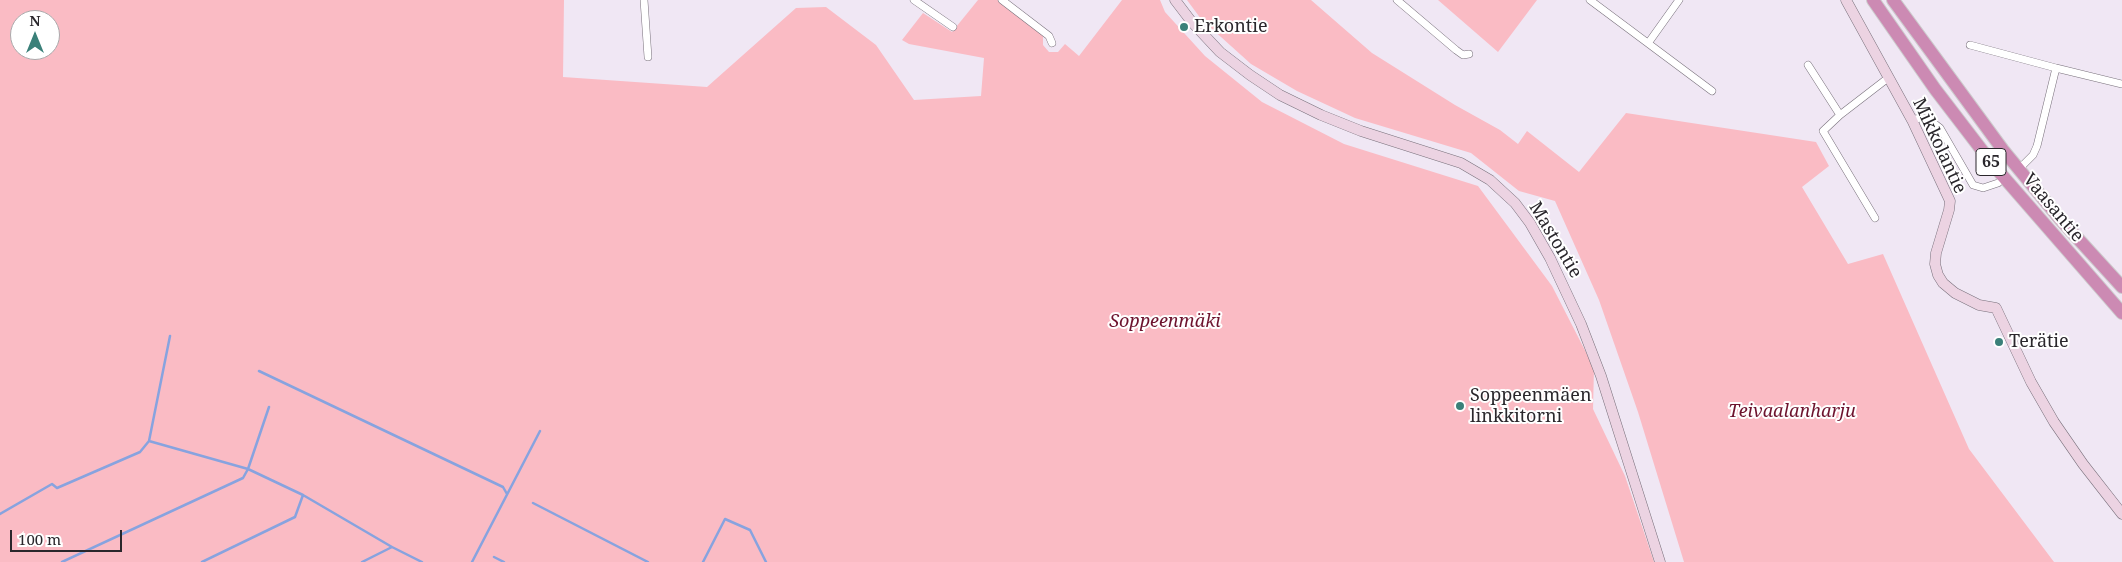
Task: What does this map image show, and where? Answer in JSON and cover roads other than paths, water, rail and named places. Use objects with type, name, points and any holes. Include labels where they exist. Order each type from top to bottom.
[{"type":"highway","name":"Vaasantie","points":[[1873,0],[1935,89],[1994,166],[2122,313]]},
{"type":"highway","name":"Vaasantie","points":[[1893,0],[2003,150],[2060,219],[2122,287]]},
{"type":"main road","name":"Mastontie","points":[[1175,0],[1191,21],[1220,52],[1280,95],[1321,115],[1361,131],[1461,163],[1490,180],[1515,204],[1530,223],[1550,258],[1584,331],[1608,399],[1660,562]]},
{"type":"main road","name":"Mikkolantie","points":[[1846,0],[1912,120],[1950,202],[1936,254],[1935,264],[1938,275],[1943,283],[1955,293],[1979,304],[1996,308],[2031,382],[2054,422],[2082,464],[2122,514]]},
{"type":"street","points":[[644,0],[648,57]]},
{"type":"street","points":[[914,0],[953,27]]},
{"type":"street","points":[[1002,0],[1049,36],[1052,43]]},
{"type":"street","points":[[1397,0],[1456,50],[1463,55],[1469,54]]},
{"type":"street","points":[[1590,0],[1649,42],[1712,91]]},
{"type":"street","points":[[1649,42],[1679,0]]},
{"type":"street","points":[[1970,45],[2122,84]]},
{"type":"street","points":[[1808,65],[1840,115]]},
{"type":"street","points":[[2024,165],[2033,155],[2037,146],[2056,68]]},
{"type":"street","points":[[1875,218],[1824,130],[1840,115],[1888,78]]},
{"type":"street","points":[[1912,120],[1927,118],[1940,128],[1973,185],[1983,188],[1998,183]]},
{"type":"waterway","points":[[0,514],[52,484],[57,488],[140,452],[149,441],[170,336]]},
{"type":"waterway","points":[[259,371],[503,487],[507,494]]},
{"type":"waterway","points":[[62,562],[243,478],[248,469],[269,407]]},
{"type":"waterway","points":[[472,562],[540,431]]},
{"type":"waterway","points":[[149,441],[248,469],[303,495],[392,547],[422,562]]},
{"type":"waterway","points":[[202,562],[295,517],[303,495]]},
{"type":"waterway","points":[[533,503],[648,562]]},
{"type":"waterway","points":[[703,562],[725,519],[750,530],[766,562]]},
{"type":"waterway","points":[[362,562],[392,547]]},
{"type":"waterway","points":[[494,557],[504,562]]},
{"type":"place","name":"Erkontie","points":[[1184,27]]},
{"type":"place","name":"Terätie","points":[[1999,342]]},
{"type":"place","name":"Soppeenmäen linkkitorni","points":[[1460,406]]},
{"type":"park label","name":"Soppeenmäki","points":[[1165,322]]},
{"type":"park label","name":"Teivaalanharju","points":[[1792,412]]}]
